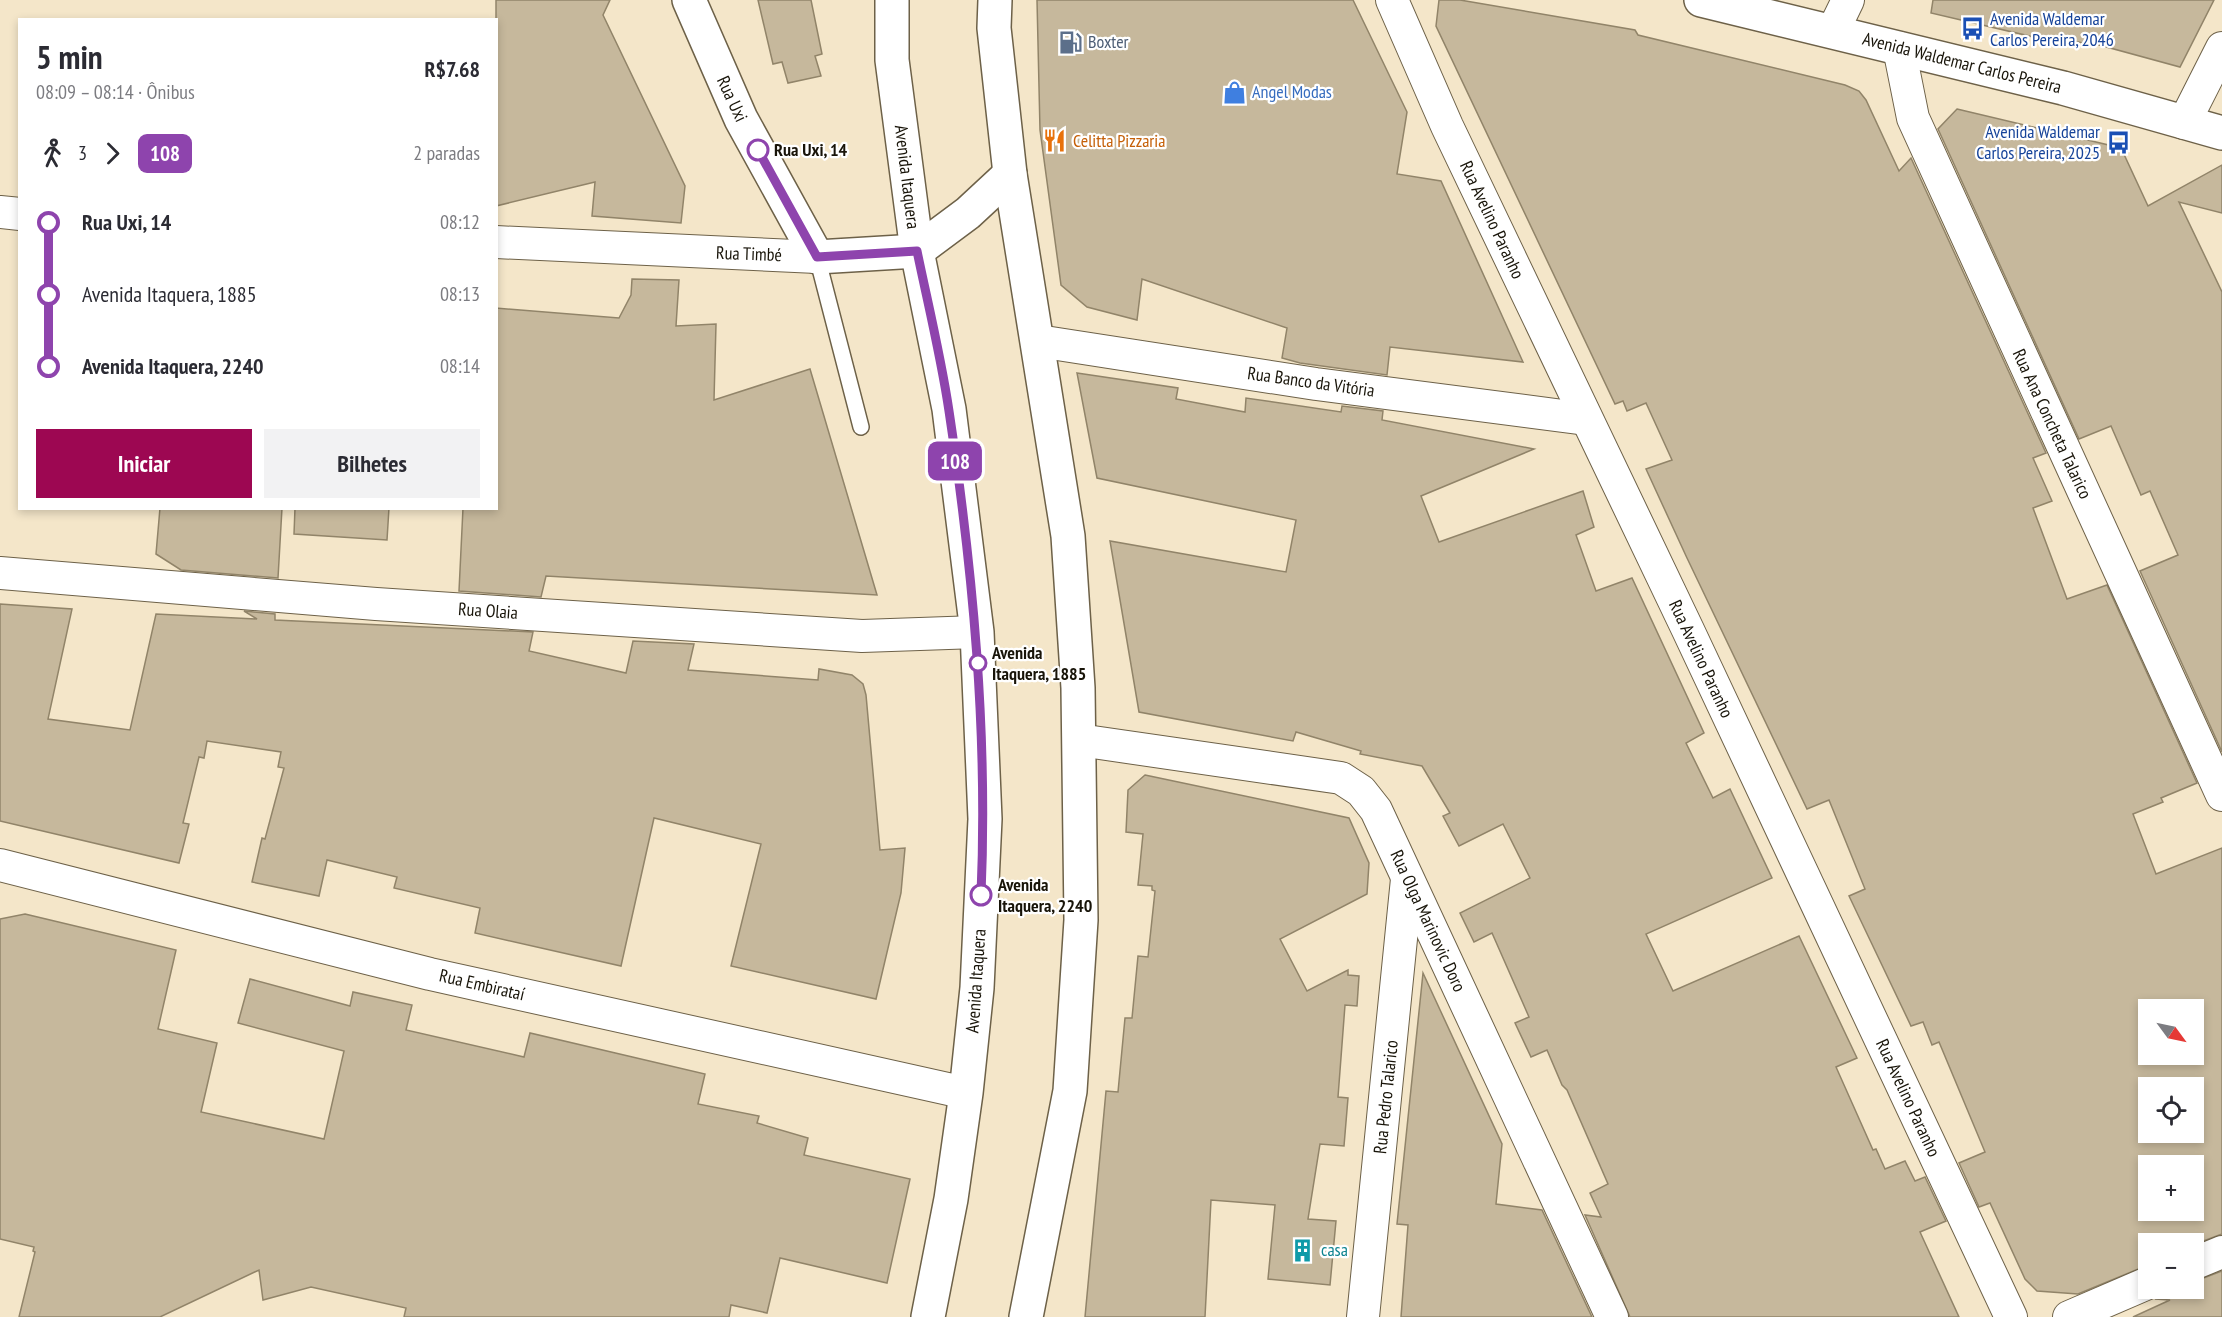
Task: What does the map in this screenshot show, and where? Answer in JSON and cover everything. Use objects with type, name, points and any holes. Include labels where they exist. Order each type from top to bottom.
[{"type":"main road","name":"Rua Uxi","points":[[689,0],[741,119],[817,257]]},
{"type":"main road","name":"Avenida Itaquera","points":[[892,0],[892,60],[917,251],[949,409],[977,632],[985,819],[977,988],[966,1093],[951,1199],[928,1317]]},
{"type":"main road","points":[[995,0],[994,28],[1010,174],[1068,536],[1078,740],[1081,920],[1071,1091],[1026,1317]]},
{"type":"main road","name":"Avenida Waldemar Carlos Pereira","points":[[1701,0],[2063,88],[2222,133]]},
{"type":"main road","points":[[917,251],[968,213],[1010,174]]},
{"type":"main road","name":"Rua Timbé","points":[[817,257],[917,251]]},
{"type":"street","name":"Rua Avelino Paranho","points":[[1392,0],[1447,126],[1688,630],[2011,1317]]},
{"type":"street","points":[[1833,31],[1848,0]]},
{"type":"street","name":"Rua Ana Concheta Talarico","points":[[1899,48],[1913,118],[2222,795]]},
{"type":"street","points":[[2184,123],[2222,48]]},
{"type":"street","points":[[0,212],[18,214]]},
{"type":"street","name":"Rua Timbé","points":[[498,242],[817,257]]},
{"type":"street","name":"Rua Banco da Vitória","points":[[1038,341],[1316,384],[1586,419]]},
{"type":"street","name":"Rua Olaia","points":[[0,573],[376,604],[862,636],[977,632]]},
{"type":"street","name":"Rua Olga Marinovic Doro","points":[[1078,740],[1341,778],[1361,791],[1376,810],[1612,1317]]},
{"type":"street","name":"Rua Embirataí","points":[[0,865],[430,974],[966,1093]]},
{"type":"street","name":"Rua Pedro Talarico","points":[[1363,1317],[1407,877]]},
{"type":"street","points":[[2204,1259],[2222,1252]]},
{"type":"street","points":[[2069,1317],[2138,1287]]},
{"type":"lane","points":[[817,257],[861,427]]},
{"type":"building","points":[[496,0],[610,0],[603,15],[685,186],[681,223],[592,216],[595,182],[498,206],[498,18],[496,18]]},
{"type":"building","points":[[758,0],[811,0],[822,54],[815,56],[821,76],[788,83],[782,62],[773,64]]},
{"type":"building","points":[[1037,0],[1353,0],[1407,112],[1397,174],[1441,181],[1523,362],[1390,347],[1387,375],[1300,363],[1282,358],[1287,328],[1142,279],[1137,320],[1087,307],[1061,285],[1040,130]]},
{"type":"building","points":[[1439,0],[1460,0],[1635,30],[1638,35],[1845,85],[1859,91],[1866,100],[1899,171],[1911,158],[2046,453],[2033,458],[2052,501],[2033,508],[2067,599],[2107,585],[2197,783],[2161,798],[2163,802],[2133,814],[2156,874],[2222,848],[2222,1234],[2204,1241],[2204,1233],[2138,1233],[2138,1269],[2078,1294],[2037,1291],[2025,1279],[1990,1203],[1979,1207],[1959,1163],[1985,1152],[1939,1042],[1932,1045],[1923,1022],[1911,1026],[1849,896],[1865,889],[1829,800],[1807,809],[1646,469],[1672,460],[1646,403],[1627,411],[1623,401],[1615,404],[1436,26]]},
{"type":"building","points":[[1933,0],[2214,0],[2180,67],[2088,42],[2087,44],[2062,38],[2059,43],[1931,13]]},
{"type":"building","points":[[1957,109],[2121,148],[2148,206],[2222,165],[2222,213],[2179,202],[2222,292],[2222,752],[2140,571],[2178,555],[2150,491],[2141,495],[2111,426],[2079,439],[1938,129]]},
{"type":"building","points":[[632,279],[679,280],[676,326],[716,324],[714,400],[810,369],[877,595],[546,576],[541,597],[459,591],[463,510],[498,510],[498,308],[619,318],[631,295]]},
{"type":"building","points":[[1077,373],[1178,388],[1176,399],[1245,412],[1246,398],[1341,412],[1342,406],[1383,411],[1382,420],[1534,449],[1421,496],[1439,542],[1583,491],[1594,527],[1576,535],[1596,591],[1632,578],[1704,733],[1686,743],[1713,798],[1730,789],[1772,878],[1646,934],[1673,991],[1799,936],[1857,1058],[1836,1067],[1873,1150],[1876,1149],[1885,1169],[1905,1161],[1915,1181],[1925,1177],[1946,1221],[1920,1232],[1959,1317],[1630,1317],[1585,1215],[1601,1217],[1590,1193],[1608,1184],[1547,1050],[1531,1057],[1515,1023],[1529,1017],[1492,933],[1474,942],[1460,913],[1530,878],[1503,824],[1459,846],[1443,816],[1450,813],[1422,766],[1360,754],[1361,751],[1296,732],[1293,741],[1139,712],[1110,541],[1286,572],[1296,520],[1097,478]]},
{"type":"building","points":[[160,510],[282,510],[278,578],[181,570],[156,554]]},
{"type":"building","points":[[295,510],[389,510],[387,540],[294,534]]},
{"type":"building","points":[[0,604],[72,609],[48,719],[130,730],[156,614],[257,619],[244,611],[275,614],[275,620],[533,632],[529,651],[626,673],[633,641],[694,644],[688,670],[818,680],[819,669],[852,675],[863,684],[866,695],[880,850],[905,848],[901,893],[876,999],[731,966],[761,844],[654,818],[621,966],[475,933],[480,908],[394,888],[397,877],[327,860],[319,896],[252,882],[262,838],[265,839],[284,768],[278,767],[281,752],[207,741],[204,758],[199,757],[183,823],[189,824],[179,863],[0,821]]},
{"type":"building","points":[[1145,775],[1349,818],[1369,863],[1367,894],[1280,939],[1307,991],[1348,970],[1348,975],[1359,976],[1357,1006],[1345,1005],[1338,1097],[1348,1098],[1344,1146],[1320,1144],[1308,1219],[1336,1221],[1330,1285],[1268,1279],[1275,1205],[1211,1200],[1205,1317],[1085,1317],[1106,1091],[1118,1092],[1125,1018],[1132,1018],[1138,956],[1148,957],[1155,891],[1152,890],[1152,886],[1138,885],[1143,834],[1126,832],[1128,790]]},
{"type":"building","points":[[25,914],[176,950],[158,1029],[217,1043],[201,1112],[324,1139],[344,1051],[238,1023],[250,979],[350,1006],[353,992],[412,1005],[406,1030],[524,1057],[530,1033],[705,1074],[698,1104],[759,1116],[757,1123],[808,1138],[804,1155],[910,1179],[887,1283],[780,1258],[767,1313],[731,1305],[729,1317],[404,1317],[406,1308],[311,1287],[263,1300],[259,1270],[160,1317],[19,1317],[35,1252],[34,1247],[0,1239],[0,919]]},
{"type":"building","points":[[1423,973],[1502,1144],[1496,1204],[1542,1210],[1592,1317],[1401,1317],[1408,1225],[1397,1224]]},
{"type":"building","points":[[2222,1271],[2222,1317],[2133,1317],[2170,1300],[2156,1299],[2204,1299],[2204,1278]]},
{"type":"bus line","name":"108","points":[[758,150],[817,257],[917,251],[949,409],[977,632],[985,819],[981,895]]},
{"type":"place","name":"Avenida Waldemar Carlos Pereira, 2046","points":[[1972,29]]},
{"type":"place","name":"Boxter","points":[[1070,42]]},
{"type":"place","name":"Angel Modas","points":[[1234,92]]},
{"type":"place","name":"Celitta Pizzaria","points":[[1055,141]]},
{"type":"place","name":"Avenida Waldemar Carlos Pereira, 2025","points":[[2118,142]]},
{"type":"place","name":"Rua Uxi, 14","points":[[758,150]]},
{"type":"place","name":"Avenida Itaquera, 1885","points":[[978,663]]},
{"type":"place","name":"Avenida Itaquera, 2240","points":[[981,895]]},
{"type":"place","name":"casa","points":[[1303,1250]]}]
